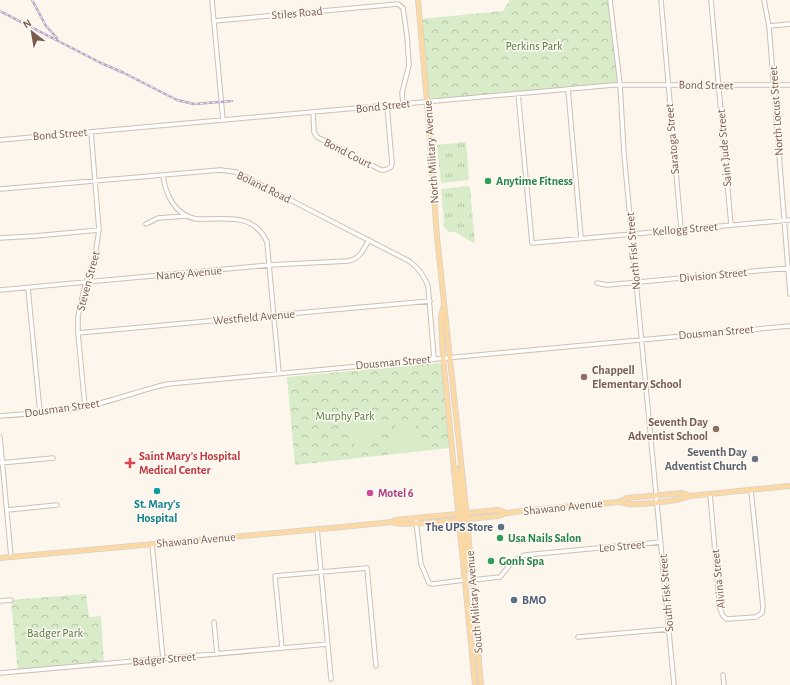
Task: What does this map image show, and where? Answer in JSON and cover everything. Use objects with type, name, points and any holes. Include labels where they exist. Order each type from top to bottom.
[{"type":"main road","name":"North Military Avenue","points":[[418,0],[437,237],[443,304],[446,317],[450,357],[463,519]]},
{"type":"main road","name":"North Military Avenue","points":[[443,304],[441,317],[443,358],[453,459],[463,519]]},
{"type":"main road","name":"Shawano Avenue","points":[[416,520],[463,519],[498,516],[507,513],[619,502],[627,504],[683,499],[690,496],[790,486]]},
{"type":"main road","name":"Shawano Avenue","points":[[619,502],[627,498],[682,494],[690,496]]},
{"type":"main road","name":"Shawano Avenue","points":[[0,558],[392,522],[395,524],[463,513],[498,510],[507,513]]},
{"type":"main road","name":"South Military Avenue","points":[[463,519],[472,580],[481,685]]},
{"type":"main road","name":"South Military Avenue","points":[[463,519],[464,580],[475,685]]},
{"type":"street","points":[[212,0],[223,120]]},
{"type":"street","name":"North Fisk Street","points":[[610,0],[620,84],[624,154],[657,501]]},
{"type":"street","name":"Saratoga Street","points":[[661,0],[667,84],[681,229]]},
{"type":"street","name":"Saint Jude Street","points":[[711,0],[731,225]]},
{"type":"street","name":"North Locust Street","points":[[764,0],[769,26],[790,294]]},
{"type":"street","name":"Stiles Road","points":[[214,21],[398,4],[403,8],[409,65],[402,93],[403,104]]},
{"type":"street","points":[[769,26],[790,24]]},
{"type":"street","name":"Bond Street","points":[[0,140],[620,84],[790,85]]},
{"type":"street","points":[[568,89],[581,238]]},
{"type":"street","name":"Kellogg Street","points":[[518,93],[532,242],[790,220]]},
{"type":"street","name":"Bond Court","points":[[312,112],[314,132],[317,137],[381,170],[385,170],[391,167],[392,163],[386,106]]},
{"type":"street","name":"Steven Street","points":[[85,407],[78,333],[79,306],[95,256],[99,230],[91,132]]},
{"type":"street","name":"Boland Road","points":[[1,189],[220,170],[236,172],[410,262],[418,268],[425,277],[428,286],[434,358]]},
{"type":"street","points":[[163,175],[167,194],[173,204],[188,216],[196,219],[238,219],[255,226],[262,232],[267,242],[279,373]]},
{"type":"street","points":[[146,224],[158,218],[188,216]]},
{"type":"street","points":[[0,238],[99,230]]},
{"type":"street","name":"Nancy Avenue","points":[[0,290],[269,265],[354,260],[359,256],[368,240]]},
{"type":"street","name":"Division Street","points":[[597,283],[607,285],[789,268]]},
{"type":"street","points":[[28,288],[40,413]]},
{"type":"street","name":"Westfield Avenue","points":[[78,333],[430,301]]},
{"type":"street","name":"Dousman Street","points":[[0,416],[40,413],[85,407],[168,384],[790,326]]},
{"type":"street","points":[[0,437],[1,463],[11,557]]},
{"type":"street","points":[[1,463],[53,458]]},
{"type":"street","name":"Alvina Street","points":[[710,494],[720,609],[722,616],[728,619],[756,617],[762,613],[763,607],[751,490]]},
{"type":"street","name":"South Fisk Street","points":[[657,501],[674,685]]},
{"type":"street","points":[[7,510],[57,505]]},
{"type":"street","points":[[416,520],[421,564],[429,583],[433,584],[464,580]]},
{"type":"street","points":[[317,529],[331,679]]},
{"type":"street","name":"Leo Street","points":[[472,580],[500,577],[513,561],[525,554],[661,542]]},
{"type":"street","points":[[152,544],[163,659]]},
{"type":"street","points":[[282,648],[275,576],[367,568],[376,666]]},
{"type":"street","points":[[0,601],[11,600]]},
{"type":"street","points":[[214,622],[217,654]]},
{"type":"street","points":[[578,637],[669,629]]},
{"type":"street","name":"Badger Street","points":[[0,674],[328,644]]},
{"type":"street","points":[[723,675],[724,685]]},
{"type":"green space","name":"Perkins Park","points":[[510,0],[610,0],[620,84],[427,101],[420,19],[503,11]]},
{"type":"green space","points":[[466,142],[469,180],[441,183],[437,145]]},
{"type":"green space","points":[[468,186],[470,188],[475,244],[455,232],[449,232],[443,226],[444,221],[441,189]]},
{"type":"green space","name":"Murphy Park","points":[[438,363],[442,365],[450,448],[295,465],[287,377]]},
{"type":"green space","points":[[377,412],[380,425],[377,437],[370,447],[358,454],[348,423]]},
{"type":"green space","points":[[415,419],[418,447],[416,449],[387,452],[388,439],[393,429],[397,425],[408,420]]},
{"type":"green space","name":"Badger Park","points":[[86,594],[89,617],[101,616],[104,664],[18,672],[11,600]]},
{"type":"railway","points":[[32,0],[46,26],[57,38]]},
{"type":"railway","points":[[0,11],[177,100],[194,104],[232,101]]},
{"type":"place","name":"Anytime Fitness","points":[[488,181]]},
{"type":"place","name":"Chappell Elementary School","points":[[584,377]]},
{"type":"place","name":"Seventh Day Adventist School","points":[[716,429]]},
{"type":"place","name":"Seventh Day Adventist Church","points":[[755,459]]},
{"type":"place","name":"Saint Mary's Hospital Medical Center","points":[[130,463]]},
{"type":"place","name":"St. Mary's Hospital","points":[[157,491]]},
{"type":"place","name":"Motel 6","points":[[370,493]]},
{"type":"place","name":"The UPS Store","points":[[501,527]]},
{"type":"place","name":"Usa Nails Salon","points":[[500,538]]},
{"type":"place","name":"Gonh Spa","points":[[491,561]]},
{"type":"place","name":"BMO","points":[[514,600]]}]
